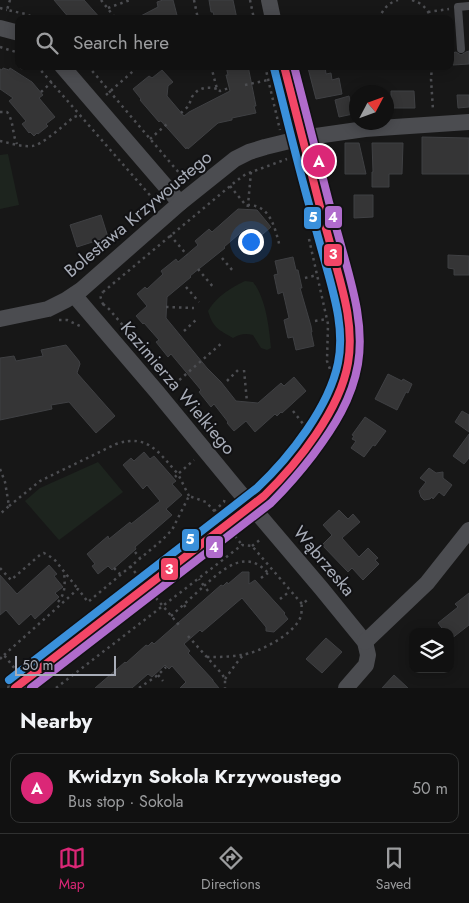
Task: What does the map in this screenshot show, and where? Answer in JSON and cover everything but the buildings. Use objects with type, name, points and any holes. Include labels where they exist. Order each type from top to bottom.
[{"type":"street","points":[[269,0],[272,15]]},
{"type":"street","points":[[0,28],[15,32]]},
{"type":"street","points":[[65,70],[180,203]]},
{"type":"street","points":[[15,688],[252,506],[276,485],[334,408],[345,378],[350,354],[347,307],[285,70]]},
{"type":"street","name":"Bolesława Krzywoustego","points":[[0,319],[48,309],[74,295],[180,203],[235,159],[249,152],[302,138],[365,129],[469,122]]},
{"type":"street","name":"Kazimierza Wielkiego","points":[[74,295],[157,392],[230,492],[252,506]]},
{"type":"street","name":"Wąbrzeska","points":[[252,506],[365,642]]},
{"type":"street","points":[[346,688],[366,665],[368,655],[365,642],[427,583],[469,530]]},
{"type":"lane","points":[[461,49],[458,7],[469,6]]},
{"type":"path","points":[[7,10],[10,0]]},
{"type":"path","points":[[101,0],[113,15]]},
{"type":"path","points":[[108,8],[130,0]]},
{"type":"path","points":[[194,0],[197,15]]},
{"type":"path","points":[[250,0],[253,15]]},
{"type":"path","points":[[381,15],[386,7],[398,0]]},
{"type":"path","points":[[412,0],[421,4],[429,15]]},
{"type":"path","points":[[428,12],[458,7]]},
{"type":"path","points":[[0,8],[28,15]]},
{"type":"path","points":[[0,47],[15,52]]},
{"type":"path","points":[[91,70],[195,191]]},
{"type":"path","points":[[0,141],[34,146],[42,143],[74,117],[84,113],[135,70]]},
{"type":"path","points":[[212,70],[216,89]]},
{"type":"path","points":[[432,70],[434,124]]},
{"type":"path","points":[[245,85],[268,80]]},
{"type":"path","points":[[41,92],[52,82]]},
{"type":"path","points":[[180,113],[188,106],[195,92],[201,89],[212,87],[220,90],[230,88]]},
{"type":"path","points":[[0,112],[7,112],[10,116],[16,144]]},
{"type":"path","points":[[150,139],[168,124]]},
{"type":"path","points":[[104,292],[246,174],[288,159]]},
{"type":"path","points":[[247,209],[251,172]]},
{"type":"path","points":[[230,186],[244,202],[261,208],[268,215],[274,223],[280,247]]},
{"type":"path","points":[[159,222],[187,255]]},
{"type":"path","points":[[309,238],[328,324],[327,361],[332,374]]},
{"type":"path","points":[[222,258],[233,271]]},
{"type":"path","points":[[198,269],[214,288]]},
{"type":"path","points":[[305,278],[317,275]]},
{"type":"path","points":[[186,286],[198,302]]},
{"type":"path","points":[[103,304],[109,308],[170,381]]},
{"type":"path","points":[[166,307],[194,308]]},
{"type":"path","points":[[184,330],[197,319]]},
{"type":"path","points":[[315,321],[327,319]]},
{"type":"path","points":[[226,381],[238,370]]},
{"type":"path","points":[[244,370],[247,402]]},
{"type":"path","points":[[293,411],[306,428]]},
{"type":"path","points":[[0,514],[40,481],[121,442],[136,440],[156,450],[177,475],[189,496],[206,502],[242,545]]},
{"type":"path","points":[[157,459],[161,455]]},
{"type":"path","points":[[177,475],[194,460]]},
{"type":"path","points":[[0,469],[5,482],[9,506]]},
{"type":"path","points":[[6,583],[44,553],[54,559],[64,570],[88,602],[172,530],[189,496]]},
{"type":"path","points":[[161,534],[164,538]]},
{"type":"path","points":[[56,688],[242,545],[252,546],[259,541]]},
{"type":"path","points":[[252,546],[302,604]]},
{"type":"path","points":[[135,552],[140,558]]},
{"type":"path","points":[[171,616],[204,586],[235,564],[250,561],[268,573]]},
{"type":"path","points":[[0,568],[10,579]]},
{"type":"path","points":[[114,568],[120,574]]},
{"type":"path","points":[[4,656],[42,622],[61,600],[65,586],[64,570]]},
{"type":"path","points":[[261,578],[272,570]]},
{"type":"path","points":[[199,579],[208,591]]},
{"type":"path","points":[[58,602],[78,589]]},
{"type":"path","points":[[280,599],[290,591]]},
{"type":"path","points":[[153,594],[179,626]]},
{"type":"path","points":[[207,657],[243,655],[264,649],[294,627],[301,616],[302,604],[309,598]]},
{"type":"path","points":[[184,605],[187,609]]},
{"type":"path","points":[[38,618],[42,622]]},
{"type":"path","points":[[188,636],[222,674],[225,680]]},
{"type":"path","points":[[225,688],[225,680],[228,674],[243,655]]},
{"type":"path","points":[[139,688],[166,667]]},
{"type":"path","points":[[156,676],[164,681]]},
{"type":"shaded area","points":[[8,154],[19,205],[0,209],[0,155]]},
{"type":"shaded area","points":[[245,281],[253,282],[264,305],[271,348],[267,350],[261,348],[253,335],[243,334],[233,338],[220,330],[214,325],[208,311],[224,293]]},
{"type":"shaded area","points":[[98,462],[123,492],[59,540],[25,501],[40,488]]},
{"type":"transit line","name":"5","points":[[9,680],[257,488],[270,476],[295,446],[326,397],[333,380],[340,350],[338,312],[275,70]]},
{"type":"transit line","name":"3","points":[[15,688],[264,496],[290,468],[316,435],[336,399],[343,381],[350,350],[347,311],[285,70]]},
{"type":"transit line","name":"4","points":[[31,688],[271,503],[313,455],[335,423],[347,401],[355,377],[360,350],[357,310],[295,70]]},
{"type":"place","name":"Kwidzyn Sokola Krzywoustego","points":[[319,161]]}]
